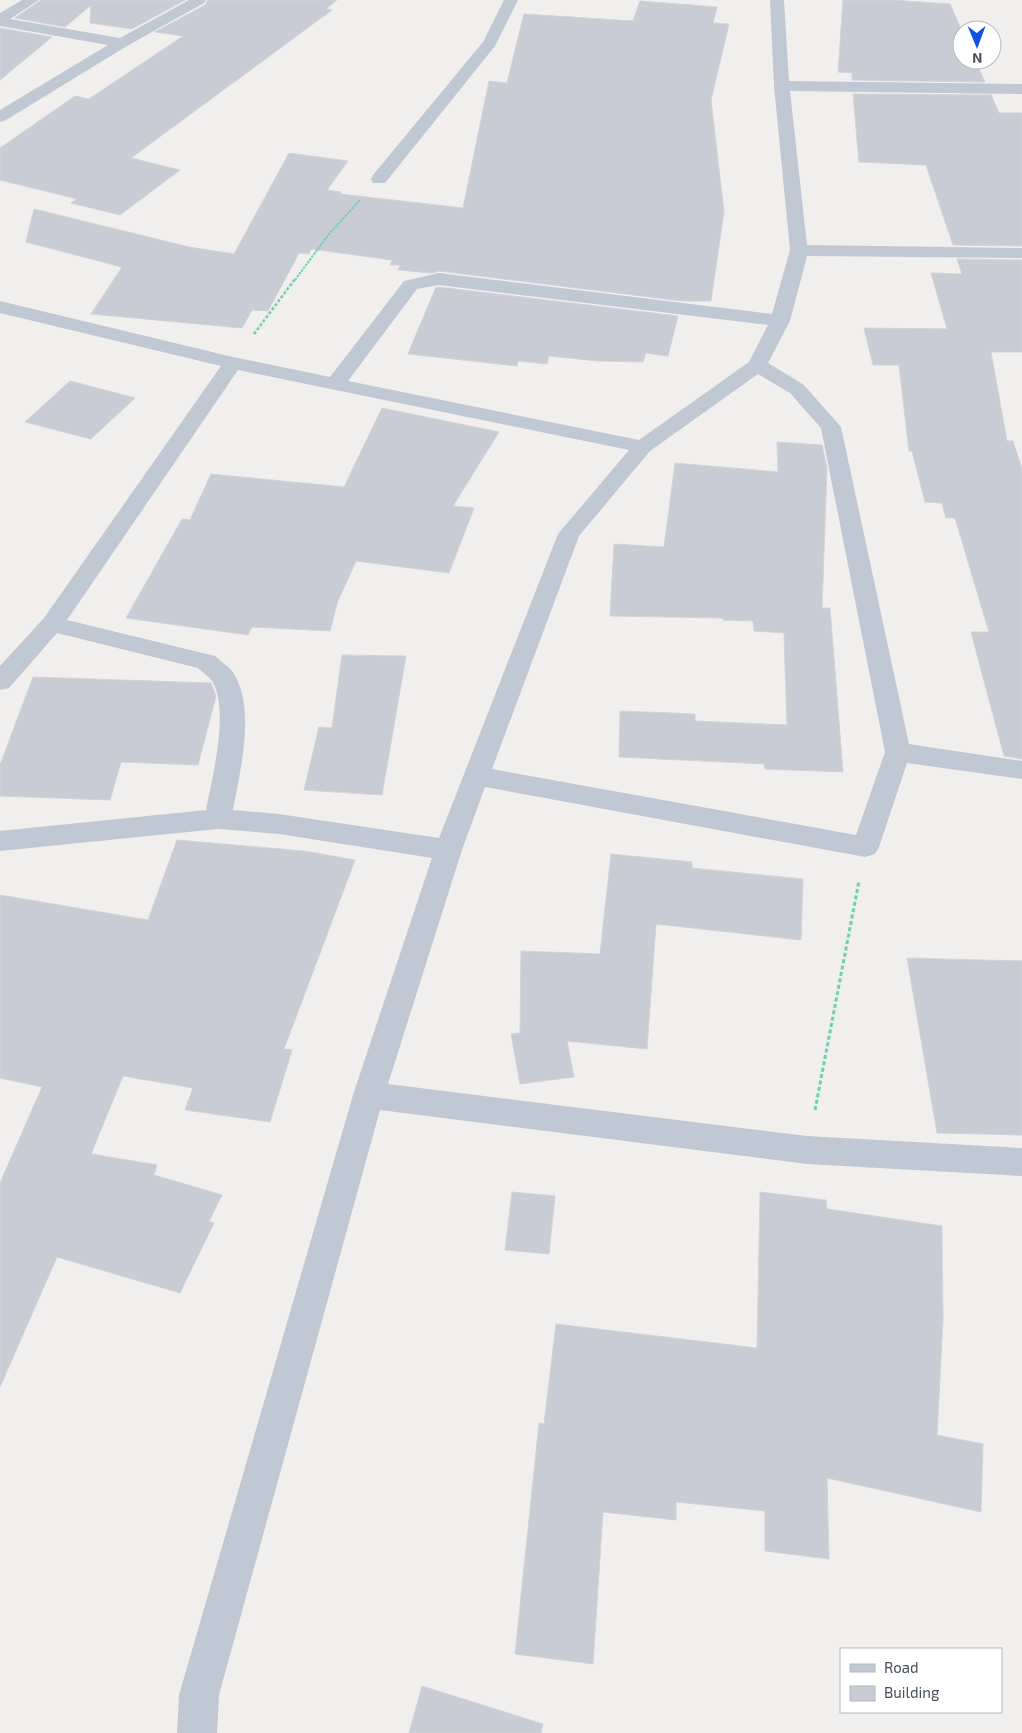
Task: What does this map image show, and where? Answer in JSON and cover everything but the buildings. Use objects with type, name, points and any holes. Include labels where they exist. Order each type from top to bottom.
[{"type":"street","points":[[0,21],[32,0]]},
{"type":"street","points":[[0,118],[122,42],[199,0]]},
{"type":"street","points":[[379,179],[490,42],[512,0]]},
{"type":"street","points":[[197,1733],[199,1695],[369,1094],[448,850],[569,534],[643,447],[757,364],[780,321],[799,250],[782,86],[777,0]]},
{"type":"street","points":[[0,21],[122,42]]},
{"type":"street","points":[[782,86],[1022,89]]},
{"type":"street","points":[[799,250],[1022,253]]},
{"type":"street","points":[[335,384],[411,285],[439,279],[780,321]]},
{"type":"street","points":[[0,307],[232,363],[643,447]]},
{"type":"street","points":[[0,682],[52,624],[232,363]]},
{"type":"street","points":[[476,776],[865,847],[898,752],[831,427],[797,389],[757,364]]},
{"type":"street","points":[[52,624],[206,662],[223,677],[230,700],[232,727],[218,819]]},
{"type":"street","points":[[898,752],[1022,770]]},
{"type":"street","points":[[0,841],[218,819],[279,824],[448,850]]},
{"type":"street","points":[[369,1094],[807,1150],[1022,1162]]},
{"type":"path","points":[[232,363],[330,234],[379,179]]},
{"type":"path","points":[[807,1150],[865,847]]}]
